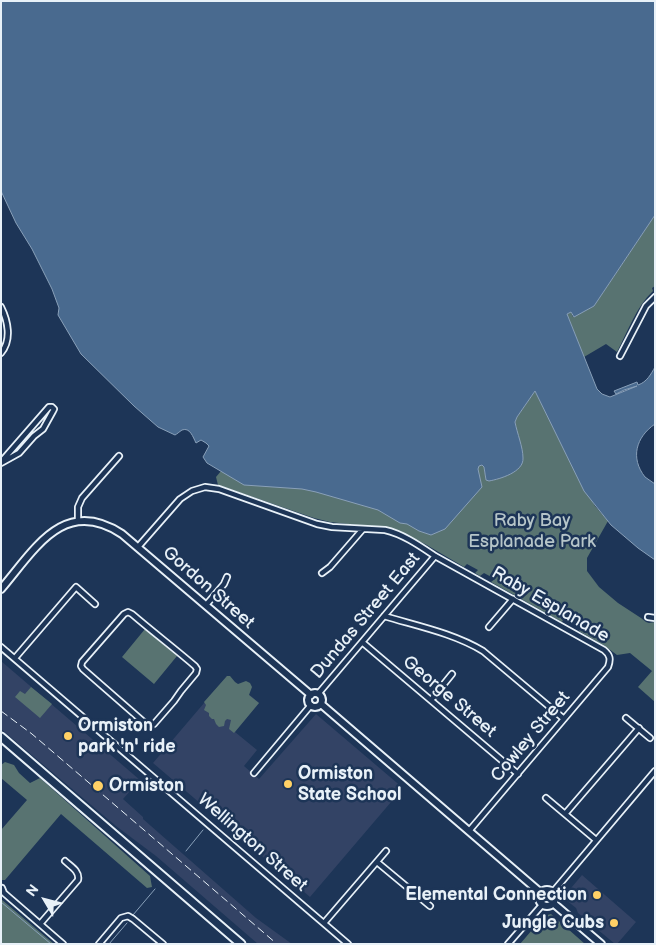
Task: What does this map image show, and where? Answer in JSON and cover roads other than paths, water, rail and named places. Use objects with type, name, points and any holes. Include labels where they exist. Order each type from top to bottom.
[{"type":"main road","points":[[1,737],[241,944]]},
{"type":"street","points":[[620,356],[646,306],[655,297]]},
{"type":"street","points":[[1,307],[6,317],[8,340],[5,349],[1,353]]},
{"type":"street","points":[[49,407],[52,407],[54,409],[43,429],[19,453],[1,463],[49,407]]},
{"type":"street","points":[[1,589],[44,538],[65,524],[78,521],[78,507],[82,498],[119,456]]},
{"type":"street","name":"Raby Esplanade","points":[[138,547],[180,499],[192,491],[205,487],[219,489],[317,524],[332,527],[392,531],[604,650],[609,654],[610,660]]},
{"type":"street","name":"Gordon Street","points":[[78,521],[91,521],[109,526],[122,534],[311,695]]},
{"type":"street","points":[[322,573],[330,567],[363,528]]},
{"type":"street","name":"Dundas Street East","points":[[318,694],[435,556]]},
{"type":"street","points":[[206,606],[224,584],[227,577]]},
{"type":"street","points":[[15,658],[76,587],[95,604]]},
{"type":"street","points":[[489,627],[513,599]]},
{"type":"street","points":[[128,612],[164,639],[197,669],[196,673],[174,701],[154,724],[150,725],[146,724],[81,666],[82,662],[103,637],[128,612]]},
{"type":"street","points":[[384,616],[471,643],[564,719]]},
{"type":"street","points":[[648,617],[655,618]]},
{"type":"street","name":"George Street","points":[[362,642],[518,774]]},
{"type":"street","name":"Wellington Street","points":[[1,647],[348,944]]},
{"type":"street","name":"Cowley Street","points":[[469,831],[608,667],[610,660]]},
{"type":"street","points":[[430,700],[452,674]]},
{"type":"street","points":[[314,693],[318,694],[322,698],[321,704],[311,705],[309,701],[311,695],[314,693]]},
{"type":"street","points":[[321,704],[541,893]]},
{"type":"street","name":"Dundas Street East","points":[[254,773],[311,705]]},
{"type":"street","points":[[626,718],[650,738]]},
{"type":"street","points":[[565,814],[639,728]]},
{"type":"street","points":[[552,893],[655,771]]},
{"type":"street","points":[[546,798],[596,840]]},
{"type":"street","points":[[324,923],[386,851]]},
{"type":"street","points":[[40,924],[78,880],[78,873],[65,861]]},
{"type":"street","points":[[376,862],[430,906]]},
{"type":"street","points":[[2,888],[4,893],[63,944]]},
{"type":"street","points":[[548,890],[555,899],[548,906],[542,905],[539,896],[548,890]]},
{"type":"street","points":[[553,903],[601,944]]},
{"type":"street","points":[[508,944],[542,905]]},
{"type":"street","points":[[99,944],[121,918],[128,916],[163,944]]},
{"type":"waterway","points":[[186,851],[203,830]]},
{"type":"waterway","points":[[133,915],[155,889]]},
{"type":"waterway","points":[[1,902],[51,944]]},
{"type":"waterway","points":[[109,944],[127,923]]},
{"type":"railway","points":[[1,711],[32,734],[277,944]]},
{"type":"place","name":"Ormiston park 'n' ride","points":[[68,736]]},
{"type":"place","name":"Ormiston State School","points":[[288,784]]},
{"type":"place","name":"Ormiston","points":[[98,786]]},
{"type":"place","name":"Elemental Connection","points":[[597,895]]},
{"type":"place","name":"Jungle Cubs","points":[[614,923]]},
{"type":"park label","name":"Raby Bay Esplanade Park","points":[[532,531]]}]
